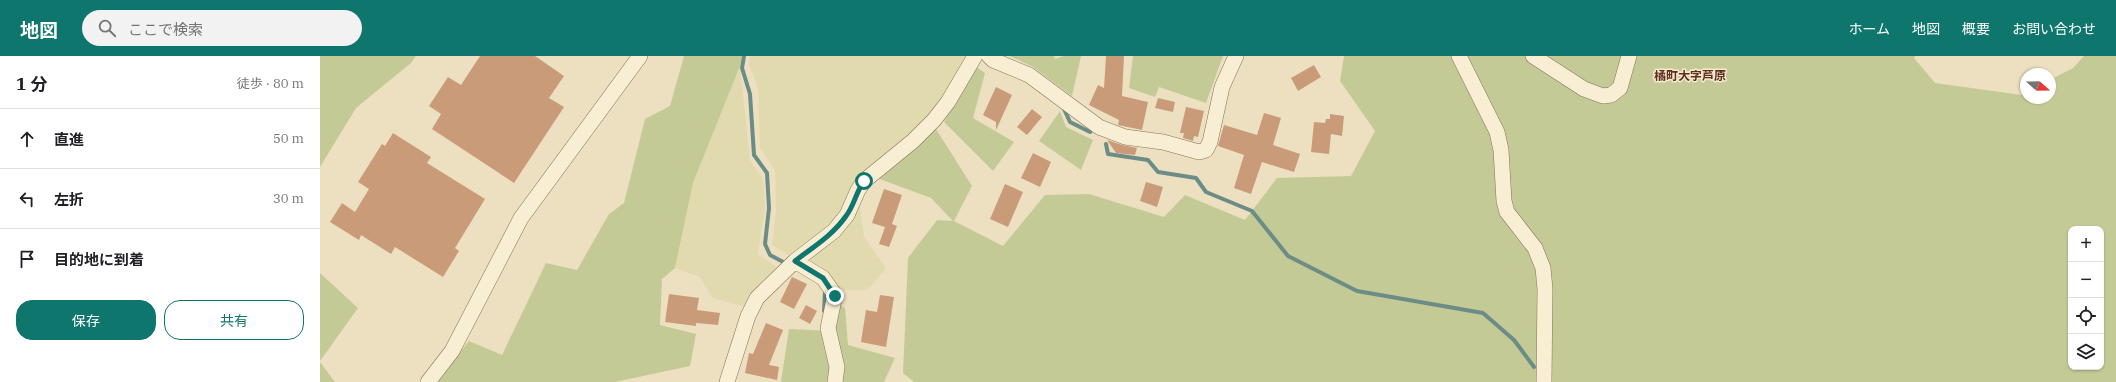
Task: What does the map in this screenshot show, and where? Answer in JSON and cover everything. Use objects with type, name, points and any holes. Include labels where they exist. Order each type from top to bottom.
[{"type":"street","points":[[428,382],[452,351],[521,218],[640,56]]},
{"type":"street","points":[[727,382],[748,316],[757,298],[790,266],[834,231],[847,215],[858,190],[864,181],[913,141],[934,120],[948,102],[975,56]]},
{"type":"street","points":[[989,56],[993,60],[1029,75],[1099,127],[1125,137],[1163,142],[1199,152],[1206,150],[1210,142],[1222,87],[1236,56]]},
{"type":"street","points":[[1459,56],[1497,132],[1502,150],[1504,200],[1507,212],[1535,248],[1543,268],[1545,289],[1544,382]]},
{"type":"street","points":[[1533,56],[1584,89],[1603,96],[1611,96],[1620,88],[1629,56]]},
{"type":"street","points":[[790,266],[823,278],[835,296],[828,328],[837,367],[835,382]]},
{"type":"shaded area","points":[[750,56],[965,56],[932,115],[854,180],[836,221],[791,256],[772,245],[776,210],[775,170],[760,148],[758,88],[749,65]]},
{"type":"shaded area","points":[[740,66],[750,160],[763,179],[765,209],[758,254],[778,268],[747,307],[712,298],[700,277],[675,268],[693,183]]},
{"type":"shaded area","points":[[859,200],[864,237],[886,268],[868,290],[836,290],[807,259],[844,232]]},
{"type":"green space","points":[[320,56],[416,56],[411,63],[356,108],[320,167]]},
{"type":"green space","points":[[684,56],[742,56],[740,66],[693,183],[675,268],[662,279],[660,325],[696,334],[690,366],[615,382],[436,382],[469,341],[502,355],[546,263],[577,270],[609,214],[624,203],[645,119],[670,106]]},
{"type":"green space","points":[[1010,56],[1054,56],[1055,59],[1064,56],[1081,56],[1072,96],[1033,67]]},
{"type":"green space","points":[[1133,56],[1223,56],[1206,103],[1159,87],[1155,97],[1129,88]]},
{"type":"green space","points":[[1344,56],[1915,56],[1914,58],[1935,83],[2020,95],[2020,104],[2056,104],[2056,77],[2073,68],[2084,56],[2116,56],[2116,382],[914,382],[903,373],[908,258],[937,220],[953,221],[931,198],[877,178],[936,129],[972,186],[954,221],[1003,246],[1045,195],[1089,194],[1164,217],[1185,195],[1245,220],[1277,178],[1351,176],[1375,131],[1340,81]]},
{"type":"green space","points":[[975,66],[985,73],[973,118],[1014,142],[993,171],[944,122]]},
{"type":"green space","points":[[1060,111],[1066,127],[1093,140],[1081,170],[1039,141]]},
{"type":"green space","points":[[320,273],[358,308],[320,361]]},
{"type":"green space","points":[[838,304],[845,308],[848,345],[895,358],[884,382],[781,382],[789,329],[832,331]]},
{"type":"green space","points":[[320,362],[335,382],[320,382]]},
{"type":"building","points":[[480,56],[535,56],[564,76],[549,98],[564,107],[514,183],[432,129],[441,114],[429,106],[448,77],[461,85]]},
{"type":"building","points":[[1106,56],[1124,56],[1122,96],[1148,102],[1142,130],[1118,125],[1119,120],[1089,105],[1098,85],[1104,88]]},
{"type":"building","points":[[1314,65],[1321,77],[1298,91],[1291,78]]},
{"type":"building","points":[[996,87],[1012,95],[996,130],[996,122],[983,115]]},
{"type":"building","points":[[1158,98],[1175,102],[1173,112],[1155,108]]},
{"type":"building","points":[[1186,107],[1204,111],[1198,137],[1194,136],[1193,141],[1183,138],[1184,133],[1180,133]]},
{"type":"building","points":[[1032,109],[1042,117],[1027,135],[1017,127]]},
{"type":"building","points":[[1264,113],[1281,118],[1273,145],[1300,154],[1294,172],[1262,162],[1251,194],[1234,188],[1244,155],[1218,146],[1224,125],[1257,135]]},
{"type":"building","points":[[1330,114],[1344,116],[1342,136],[1331,134],[1329,154],[1311,152],[1314,122],[1325,123],[1326,119],[1330,119]]},
{"type":"building","points":[[393,133],[431,157],[427,163],[485,199],[455,248],[459,251],[443,277],[395,247],[391,254],[361,235],[359,240],[330,222],[342,203],[355,212],[369,189],[358,182],[382,144],[385,146]]},
{"type":"building","points":[[1107,140],[1137,148],[1135,155],[1116,153]]},
{"type":"building","points":[[1033,153],[1051,162],[1040,187],[1021,178]]},
{"type":"building","points":[[1146,182],[1163,187],[1157,207],[1140,201]]},
{"type":"building","points":[[1005,184],[1023,192],[1008,227],[990,219]]},
{"type":"building","points":[[884,189],[902,195],[892,224],[897,226],[889,247],[879,244],[885,227],[872,223]]},
{"type":"building","points":[[792,277],[807,284],[794,309],[780,302]]},
{"type":"building","points":[[669,294],[699,298],[697,310],[720,313],[718,325],[696,323],[696,326],[665,322]]},
{"type":"building","points":[[880,295],[894,297],[886,347],[861,342],[866,310],[877,312]]},
{"type":"building","points":[[806,305],[817,311],[810,324],[799,318]]},
{"type":"building","points":[[766,323],[783,330],[769,365],[779,367],[777,380],[745,373],[749,353],[753,354]]},
{"type":"waterway","points":[[744,56],[742,68],[750,94],[754,155],[767,173],[769,208],[765,244],[770,255],[787,264]]},
{"type":"waterway","points":[[1064,109],[1070,122],[1090,132]]},
{"type":"waterway","points":[[1106,144],[1108,154],[1148,160],[1158,172],[1196,178],[1206,192],[1252,211],[1288,256],[1357,291],[1483,313],[1514,340],[1534,367]]},
{"type":"waterway","points":[[824,311],[825,292]]},
{"type":"district","name":"橘町大字芦原","points":[[1690,75]]},
{"type":"route","points":[[835,296],[823,278],[795,261],[834,231],[847,215],[858,190],[864,181]]}]
